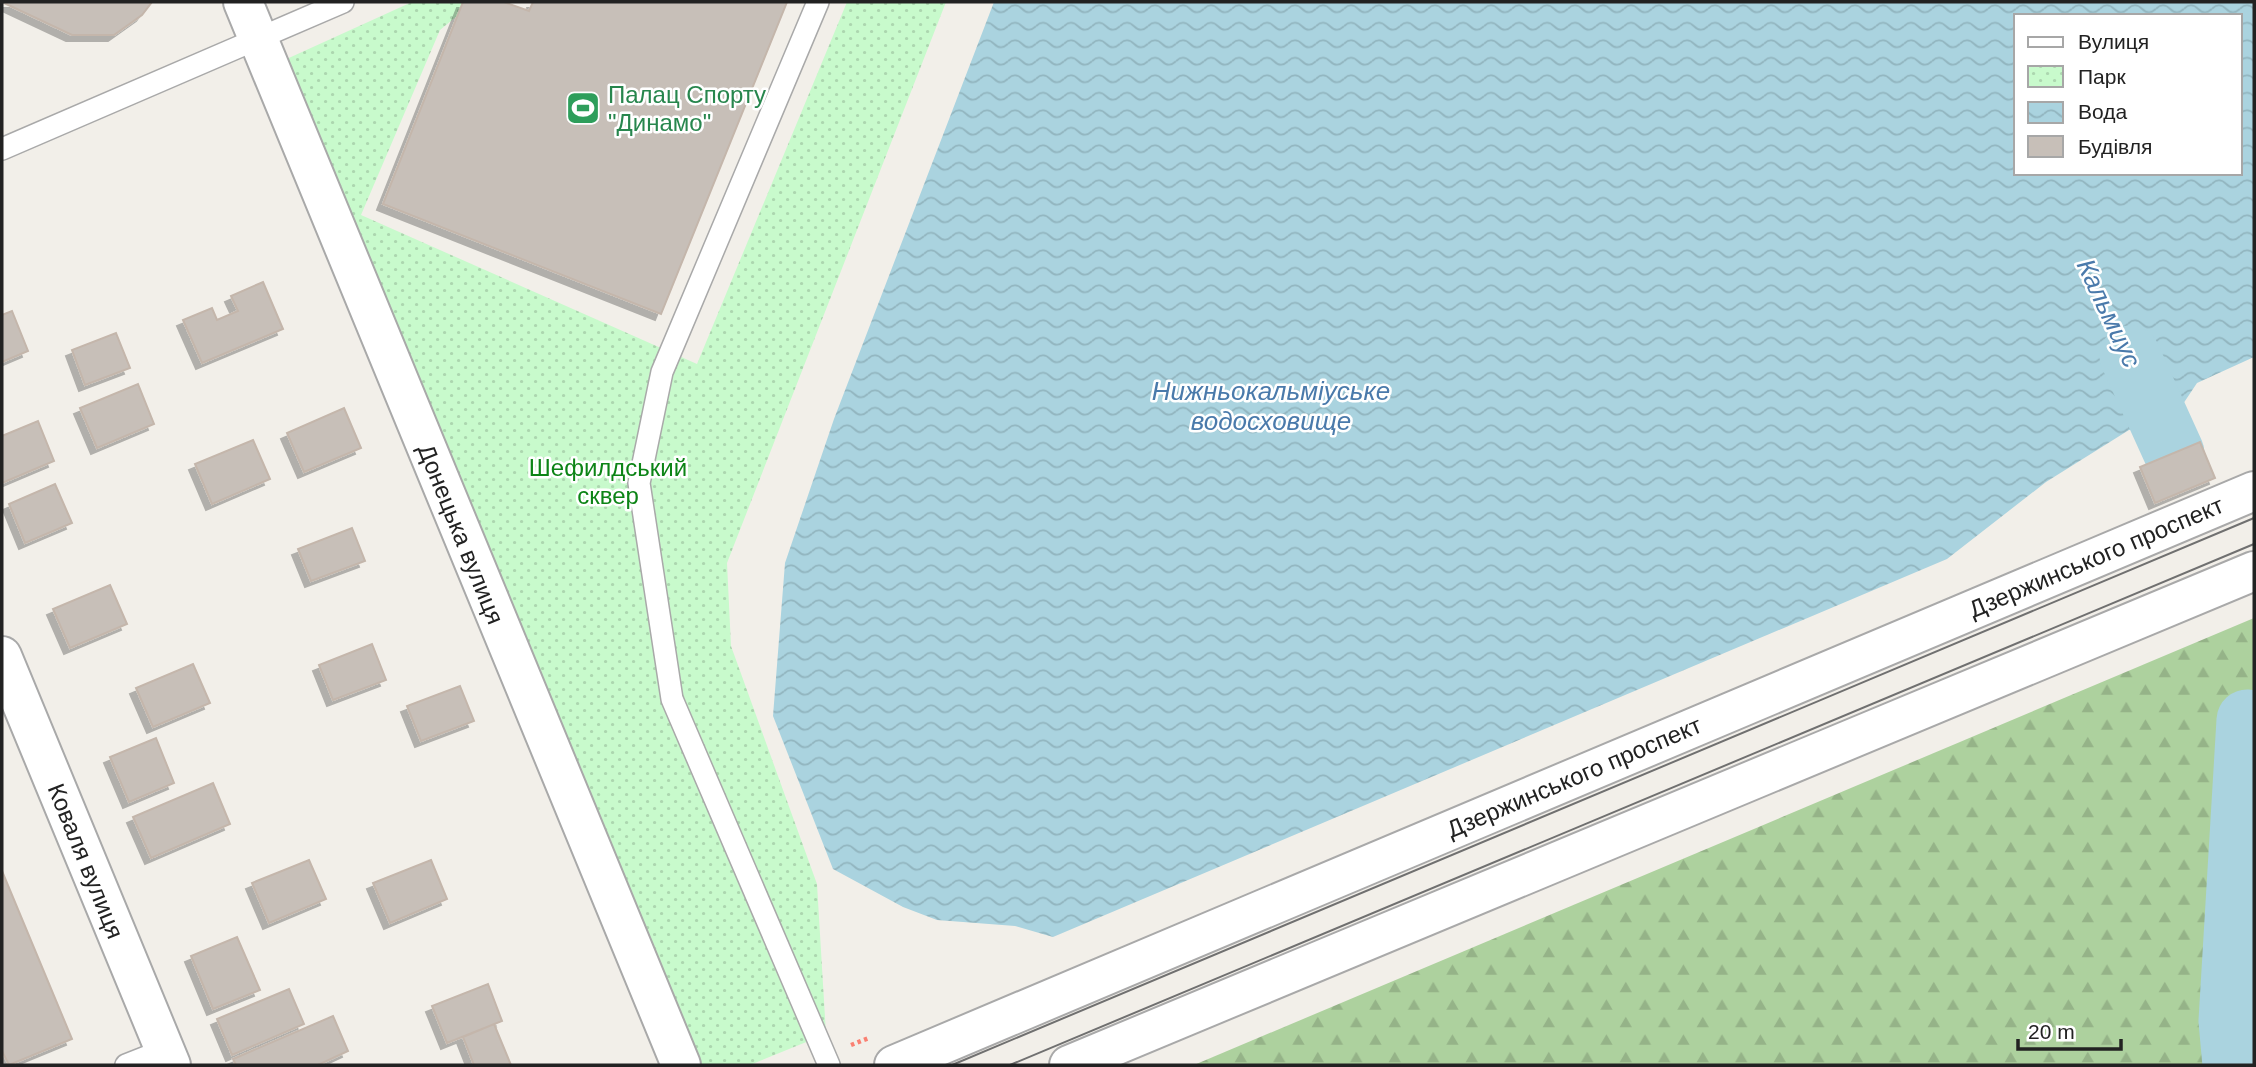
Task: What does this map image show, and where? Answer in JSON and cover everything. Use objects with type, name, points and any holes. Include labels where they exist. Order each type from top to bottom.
[{"type":"street","name":"Донецька вулиця","points":[[243,2],[681,1065]]},
{"type":"street","name":"Дзержинського проспект","points":[[894,1065],[2028,584],[2254,491]]},
{"type":"street","points":[[1069,1065],[2254,571]]},
{"type":"street","name":"Коваля вулиця","points":[[2,656],[167,1057]]},
{"type":"lane","points":[[2,149],[343,2]]},
{"type":"lane","points":[[818,2],[662,372],[639,483],[672,699],[829,1065]]},
{"type":"lane","points":[[126,1065],[167,1057]]},
{"type":"green space","name":"Шефилдський сквер","points":[[412,2],[474,2],[440,30],[361,215],[697,364],[847,2],[946,2],[727,563],[731,646],[817,884],[826,1034],[750,1065],[698,1065],[280,62]]},
{"type":"green space","points":[[2254,618],[2254,1065],[1194,1065]]},
{"type":"water","name":"Нижньокальміуське водосховище","points":[[994,2],[2254,2],[2254,357],[2197,383],[2165,431],[2129,430],[2046,482],[1947,559],[1053,937],[1015,926],[937,920],[903,907],[833,869],[773,716],[785,563],[834,419]]},
{"type":"building","points":[[2,2],[152,2],[142,15],[114,35],[72,35]]},
{"type":"building","name":"Палац Спорту \"Динамо\"","points":[[463,2],[504,2],[529,11],[533,2],[787,2],[661,314],[383,204]]},
{"type":"building","points":[[263,282],[283,329],[202,363],[183,320],[212,308],[217,320],[238,311],[231,296]]},
{"type":"building","points":[[12,311],[28,351],[2,362],[2,315]]},
{"type":"building","points":[[116,333],[130,368],[85,385],[72,350]]},
{"type":"building","points":[[138,384],[154,424],[97,448],[80,408]]},
{"type":"building","points":[[344,408],[361,448],[304,472],[287,433]]},
{"type":"building","points":[[38,421],[54,461],[2,483],[2,436]]},
{"type":"building","points":[[253,440],[270,479],[212,504],[195,464]]},
{"type":"building","points":[[2200,442],[2215,478],[2155,503],[2140,467]]},
{"type":"building","points":[[55,484],[72,523],[25,543],[9,504]]},
{"type":"building","points":[[352,528],[365,561],[311,581],[298,549]]},
{"type":"building","points":[[110,585],[127,624],[70,648],[53,609]]},
{"type":"building","points":[[372,644],[386,680],[333,700],[319,665]]},
{"type":"building","points":[[193,664],[210,703],[153,727],[136,688]]},
{"type":"building","points":[[460,686],[474,721],[421,741],[407,706]]},
{"type":"building","points":[[156,738],[174,783],[129,802],[110,757]]},
{"type":"building","points":[[213,783],[230,824],[151,858],[133,817]]},
{"type":"building","points":[[309,860],[326,899],[269,923],[252,883]]},
{"type":"building","points":[[431,860],[447,899],[390,923],[373,883]]},
{"type":"building","points":[[2,871],[72,1039],[9,1065],[2,1051]]},
{"type":"building","points":[[237,937],[260,990],[213,1009],[191,956]]},
{"type":"building","points":[[488,984],[502,1021],[447,1043],[432,1006]]},
{"type":"building","points":[[289,989],[304,1024],[232,1055],[217,1019]]},
{"type":"building","points":[[333,1016],[348,1051],[318,1065],[236,1065],[233,1059]]},
{"type":"building","points":[[494,1024],[511,1065],[474,1065],[463,1037]]},
{"type":"waterway","name":"Кальмиус","points":[[2130,356],[2174,453]]},
{"type":"waterway","points":[[2233,1065],[2229,1021],[2247,720]]},
{"type":"tram line","points":[[952,1065],[2254,518]]},
{"type":"tram line","points":[[1010,1065],[2254,544]]},
{"type":"place","name":"Палац Спорту \"Динамо\"","points":[[583,108]]}]
